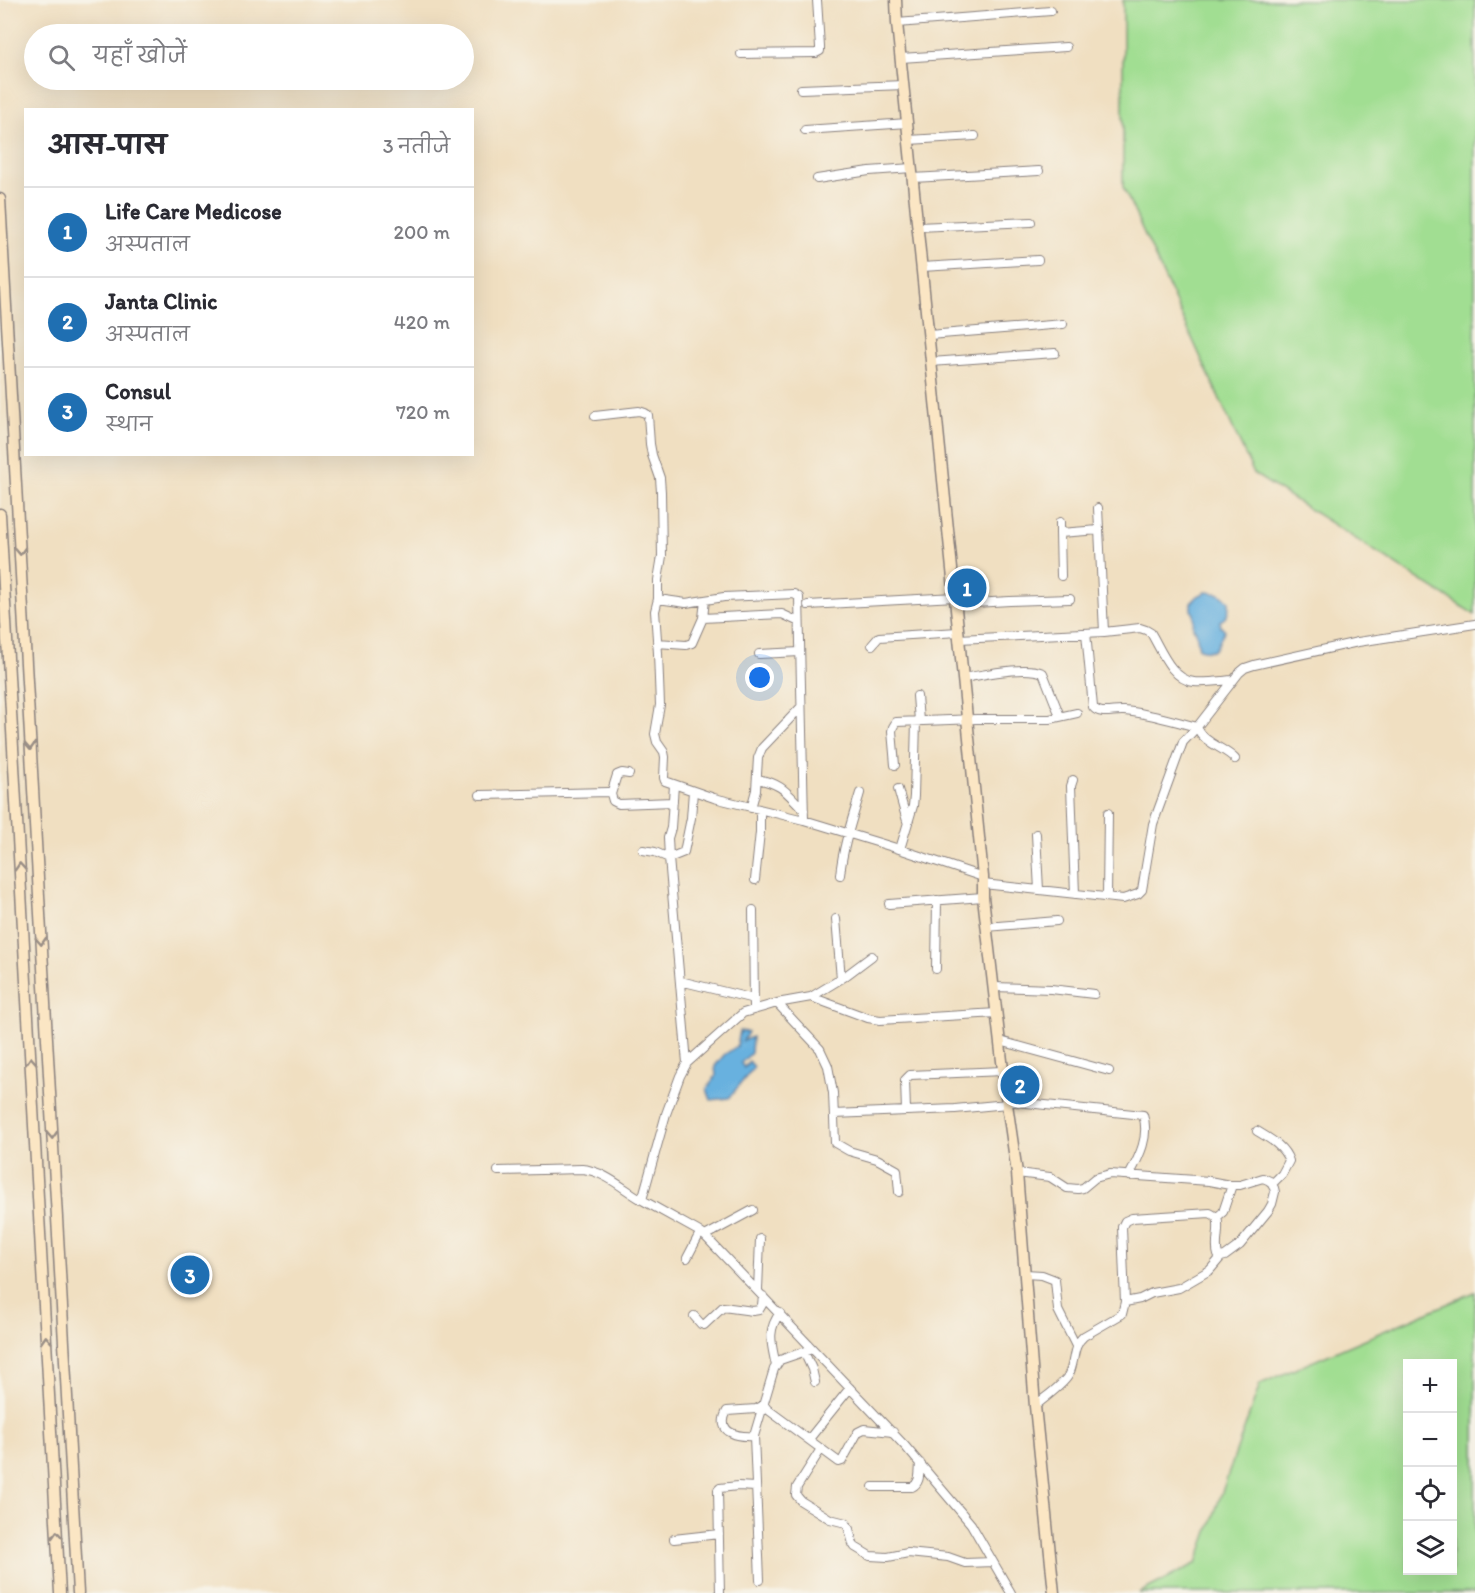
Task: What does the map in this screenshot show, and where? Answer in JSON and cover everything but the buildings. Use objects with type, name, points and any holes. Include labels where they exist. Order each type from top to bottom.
[{"type":"street","points":[[741,54],[816,53],[820,51],[817,0]]},
{"type":"street","points":[[896,0],[986,927],[1017,1173],[1035,1406],[1054,1593]]},
{"type":"street","points":[[897,23],[1051,11]]},
{"type":"street","points":[[901,58],[1066,47]]},
{"type":"street","points":[[801,89],[904,85]]},
{"type":"street","points":[[805,130],[908,123]]},
{"type":"street","points":[[909,140],[975,136]]},
{"type":"street","points":[[817,179],[870,171],[913,173],[1039,171]]},
{"type":"street","points":[[0,199],[4,348],[78,1593]]},
{"type":"street","points":[[918,227],[1031,222]]},
{"type":"street","points":[[922,267],[1038,260]]},
{"type":"street","points":[[929,334],[1063,324]]},
{"type":"street","points":[[932,362],[1054,353]]},
{"type":"street","points":[[595,416],[639,411],[648,415],[650,444],[660,478],[661,492],[662,556],[657,580],[658,599],[655,605],[660,705],[655,734],[664,752],[664,778],[668,783],[714,798],[804,820],[900,849],[983,881],[1123,899],[1138,894],[1142,890],[1153,824],[1184,742],[1245,668],[1358,642],[1475,624]]},
{"type":"street","points":[[1098,508],[1104,632]]},
{"type":"street","points":[[0,514],[60,1593]]},
{"type":"street","points":[[1060,522],[1061,576]]},
{"type":"street","points":[[1060,533],[1099,530]]},
{"type":"street","points":[[658,599],[680,602],[724,597],[794,594],[799,597],[804,820]]},
{"type":"street","points":[[808,605],[1070,598]]},
{"type":"street","points":[[657,644],[686,645],[693,643],[703,618],[705,600]]},
{"type":"street","points":[[703,618],[782,614],[799,622]]},
{"type":"street","points":[[873,645],[879,637],[1086,633],[1140,628],[1151,633],[1174,671],[1180,676],[1195,682],[1233,680]]},
{"type":"street","points":[[1086,633],[1095,710],[1137,712],[1197,727]]},
{"type":"street","points":[[759,654],[800,652]]},
{"type":"street","points":[[963,678],[1026,670],[1043,673],[1060,717]]},
{"type":"street","points":[[900,849],[914,796],[917,696]]},
{"type":"street","points":[[755,880],[760,832],[756,809],[758,758],[762,748],[801,707]]},
{"type":"street","points":[[895,765],[893,727],[898,722],[1037,720],[1077,713]]},
{"type":"street","points":[[1197,727],[1199,732],[1212,743],[1235,759]]},
{"type":"street","points":[[629,774],[622,772],[617,775],[611,794],[613,801],[619,804],[673,802]]},
{"type":"street","points":[[757,779],[776,784],[804,810]]},
{"type":"street","points":[[1073,780],[1071,786],[1076,894]]},
{"type":"street","points":[[674,785],[671,828],[668,837],[687,1063]]},
{"type":"street","points":[[898,789],[908,822]]},
{"type":"street","points":[[643,849],[669,858],[684,852],[691,818],[693,791]]},
{"type":"street","points":[[480,795],[596,792],[611,794]]},
{"type":"street","points":[[840,875],[848,833],[860,793]]},
{"type":"street","points":[[1107,897],[1108,813]]},
{"type":"street","points":[[1036,834],[1039,890]]},
{"type":"street","points":[[889,904],[983,897]]},
{"type":"street","points":[[936,969],[937,900]]},
{"type":"street","points":[[753,910],[754,1009]]},
{"type":"street","points":[[836,919],[841,979]]},
{"type":"street","points":[[986,927],[1057,921]]},
{"type":"street","points":[[642,1200],[666,1114],[687,1063],[743,1013],[777,1003],[811,997],[872,956]]},
{"type":"street","points":[[680,981],[754,999]]},
{"type":"street","points":[[994,987],[1094,994]]},
{"type":"street","points":[[811,997],[879,1020],[997,1013]]},
{"type":"street","points":[[777,1003],[820,1049],[828,1066],[833,1093],[835,1143],[849,1151],[877,1159],[897,1170],[899,1192]]},
{"type":"street","points":[[1000,1041],[1109,1071]]},
{"type":"street","points":[[906,1111],[904,1084],[910,1075],[1003,1071]]},
{"type":"street","points":[[834,1114],[1007,1103],[1143,1115],[1146,1134],[1129,1176]]},
{"type":"street","points":[[1257,1131],[1275,1142],[1284,1151],[1289,1161],[1282,1174],[1272,1184]]},
{"type":"street","points":[[498,1171],[592,1170],[703,1234],[780,1313],[808,1350],[850,1388],[920,1463],[971,1524],[1011,1593]]},
{"type":"street","points":[[1017,1173],[1050,1177],[1067,1188],[1078,1189],[1083,1188],[1095,1178],[1110,1174],[1209,1181],[1232,1185],[1263,1178],[1272,1184],[1275,1192],[1268,1211],[1240,1245],[1221,1257],[1210,1270],[1179,1288],[1152,1293],[1140,1299],[1125,1302]]},
{"type":"street","points":[[1217,1217],[1223,1212],[1232,1185]]},
{"type":"street","points":[[687,1258],[703,1234],[753,1210]]},
{"type":"street","points":[[1035,1406],[1068,1376],[1079,1340],[1122,1314],[1125,1302],[1122,1227],[1125,1221],[1132,1218],[1210,1213],[1217,1217],[1219,1224],[1217,1250],[1218,1256],[1221,1257]]},
{"type":"street","points":[[694,1316],[704,1325],[723,1307],[759,1310],[762,1305],[760,1239]]},
{"type":"street","points":[[1025,1274],[1042,1275],[1055,1280],[1058,1310],[1076,1346]]},
{"type":"street","points":[[776,1366],[771,1340],[772,1323],[780,1313]]},
{"type":"street","points":[[760,1580],[754,1436],[776,1366],[780,1360],[808,1350]]},
{"type":"street","points":[[808,1350],[815,1382]]},
{"type":"street","points":[[809,1439],[850,1388]]},
{"type":"street","points":[[754,1436],[735,1436],[728,1431],[723,1417],[727,1412],[756,1409],[764,1405]]},
{"type":"street","points":[[764,1405],[839,1462],[842,1461],[860,1430],[892,1432]]},
{"type":"street","points":[[821,1449],[797,1487],[796,1495],[801,1501],[830,1519],[846,1523],[855,1547],[870,1556],[888,1557],[908,1553],[948,1557],[965,1563],[993,1562]]},
{"type":"street","points":[[873,1487],[912,1487],[916,1485],[920,1463]]},
{"type":"street","points":[[720,1593],[718,1488],[755,1486]]},
{"type":"street","points":[[674,1539],[718,1534]]},
{"type":"green space","points":[[1123,0],[1475,0],[1475,615],[1254,474],[1123,187]]},
{"type":"green space","points":[[1475,1292],[1475,1593],[1139,1593],[1197,1563],[1260,1384]]},
{"type":"water","points":[[1206,592],[1220,594],[1229,601],[1227,615],[1220,621],[1221,627],[1225,630],[1217,647],[1211,650],[1199,649],[1196,631],[1193,628],[1194,614],[1191,610],[1191,603]]},
{"type":"water","points":[[740,1031],[748,1032],[743,1041],[752,1037],[751,1053],[741,1063],[744,1068],[749,1061],[754,1067],[729,1098],[711,1100],[707,1089],[716,1076],[715,1066],[724,1055],[737,1046]]},
{"type":"place","name":"Life Care Medicose","points":[[967,588]]},
{"type":"place","name":"Janta Clinic","points":[[1020,1085]]},
{"type":"place","name":"Consul","points":[[190,1275]]}]
